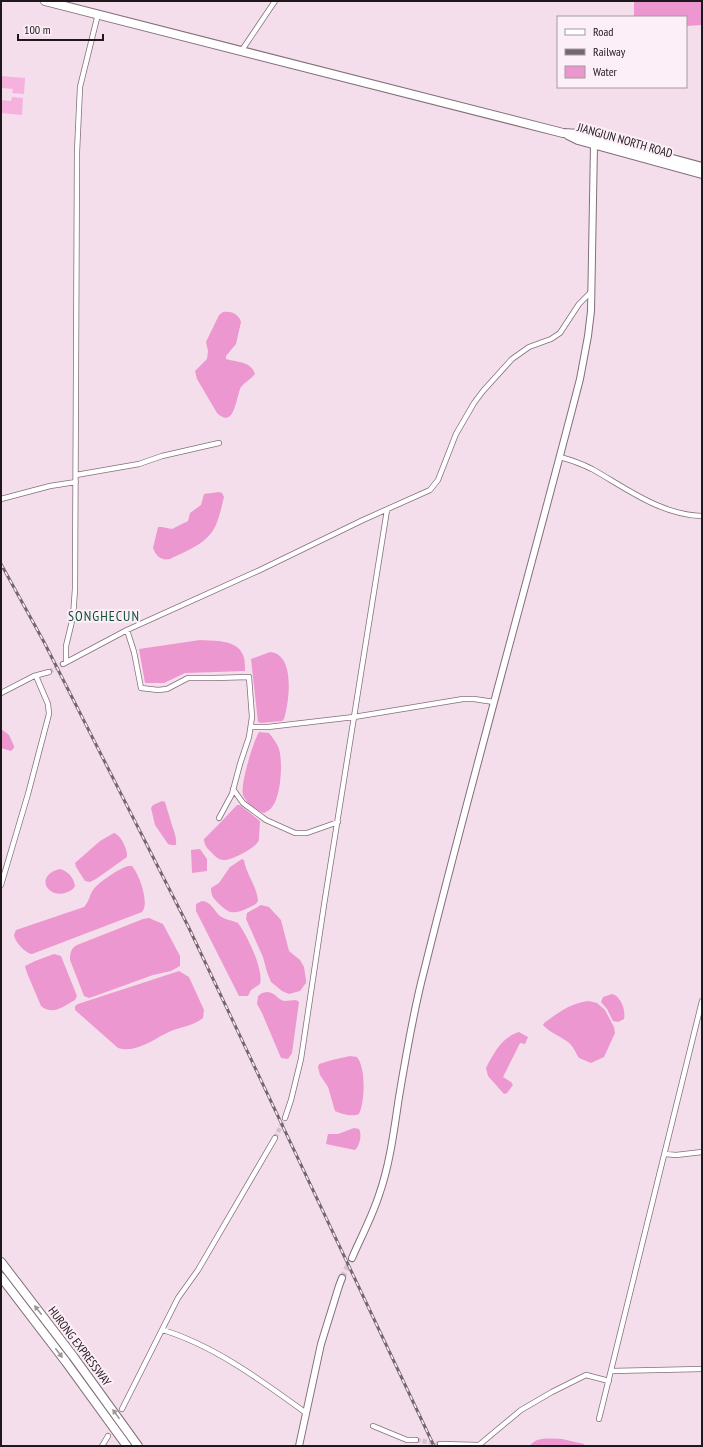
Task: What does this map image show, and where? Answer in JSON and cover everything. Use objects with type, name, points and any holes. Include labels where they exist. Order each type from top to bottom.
[{"type":"highway","points":[[45,1],[563,133]]},
{"type":"highway","name":"JIANGJUN NORTH ROAD","points":[[563,133],[594,145],[702,174]]},
{"type":"highway","name":"JIANGJUN NORTH ROAD","points":[[563,133],[580,134],[702,167]]},
{"type":"highway","name":"HURONG EXPRESSWAY","points":[[1,1262],[73,1356],[138,1446]]},
{"type":"highway","name":"HURONG EXPRESSWAY","points":[[1,1277],[66,1362],[127,1446]]},
{"type":"main road","points":[[352,1258],[368,1224],[384,1178],[392,1144],[416,999],[583,365],[590,322],[594,145]]},
{"type":"main road","points":[[299,1446],[323,1337],[342,1278]]},
{"type":"street","points":[[242,50],[275,1]]},
{"type":"street","points":[[98,14],[82,76],[79,100],[77,152],[75,589],[73,617],[66,646],[64,663],[127,630],[426,492],[433,487],[438,480],[456,434],[474,403],[483,391],[512,359],[529,347],[551,339],[560,333],[579,304],[591,292]]},
{"type":"street","points":[[76,476],[139,464],[162,456],[219,443]]},
{"type":"street","points":[[560,457],[591,469],[632,494],[652,503],[680,513],[702,516]]},
{"type":"street","points":[[1,499],[50,486],[76,482]]},
{"type":"street","points":[[285,1118],[302,1059],[387,510]]},
{"type":"street","points":[[127,630],[134,652],[141,688],[167,690],[188,678],[249,677],[252,709],[249,737],[232,794],[219,818]]},
{"type":"street","points":[[1,693],[36,676],[49,672]]},
{"type":"street","points":[[1,885],[28,794],[49,714],[48,704],[36,676]]},
{"type":"street","points":[[251,727],[268,727],[354,718],[463,699],[494,702]]},
{"type":"street","points":[[233,788],[242,803],[266,820],[295,833],[307,833],[338,822]]},
{"type":"street","points":[[599,1419],[702,1001]]},
{"type":"street","points":[[122,1409],[178,1298],[198,1270],[275,1138]]},
{"type":"street","points":[[665,1154],[676,1155],[702,1152]]},
{"type":"street","points":[[163,1330],[193,1341],[242,1368],[306,1413]]},
{"type":"street","points":[[611,1372],[702,1369]]},
{"type":"street","points":[[440,1444],[479,1446],[521,1410],[586,1375],[609,1381]]},
{"type":"street","points":[[373,1426],[407,1440],[416,1440]]},
{"type":"street","points":[[102,1446],[108,1436]]},
{"type":"shaded area","points":[[1,76],[25,78],[24,94],[12,93],[13,89],[2,88],[1,92]]},
{"type":"shaded area","points":[[12,97],[23,98],[22,115],[1,113],[1,100],[11,101]]},
{"type":"water","points":[[634,1],[702,1],[702,25],[687,26],[687,16],[634,16]]},
{"type":"water","points":[[223,312],[234,314],[240,319],[241,322],[236,344],[226,356],[226,359],[247,364],[255,374],[241,387],[234,410],[228,417],[223,417],[217,413],[197,379],[195,371],[207,359],[208,351],[206,342],[219,315]]},
{"type":"water","points":[[222,493],[224,497],[220,515],[208,537],[193,548],[170,559],[161,559],[157,556],[153,548],[158,527],[172,529],[188,521],[190,513],[201,505],[204,494]]},
{"type":"water","points":[[200,640],[230,643],[236,646],[244,657],[245,671],[185,673],[164,683],[145,683],[139,649]]},
{"type":"water","points":[[270,652],[278,655],[284,661],[289,680],[288,702],[284,719],[282,721],[261,723],[258,722],[251,659]]},
{"type":"water","points":[[1,729],[9,735],[14,746],[11,751],[1,748]]},
{"type":"water","points":[[259,732],[269,733],[279,749],[281,762],[279,788],[275,802],[269,810],[264,813],[249,804],[243,795],[243,782]]},
{"type":"water","points":[[162,801],[165,802],[175,836],[176,845],[168,844],[155,825],[151,808],[153,805]]},
{"type":"water","points":[[237,805],[240,805],[260,821],[259,840],[249,850],[238,856],[224,860],[220,859],[207,848],[204,839]]},
{"type":"water","points":[[114,833],[117,834],[124,843],[127,857],[96,879],[90,882],[85,881],[75,863],[100,841]]},
{"type":"water","points":[[200,849],[207,859],[207,871],[192,873],[191,850]]},
{"type":"water","points":[[242,859],[244,860],[256,890],[258,901],[256,904],[239,912],[231,912],[221,906],[214,899],[211,888],[219,883],[230,867]]},
{"type":"water","points":[[128,866],[132,866],[135,870],[143,889],[145,902],[142,912],[32,954],[26,952],[18,944],[14,935],[16,930],[84,907],[96,887],[114,873]]},
{"type":"water","points":[[60,869],[66,871],[70,875],[75,886],[68,892],[58,894],[48,889],[46,881],[52,872]]},
{"type":"water","points":[[202,901],[210,904],[222,917],[238,923],[250,944],[260,970],[261,978],[260,984],[251,990],[248,996],[239,996],[196,911],[196,904]]},
{"type":"water","points":[[261,905],[269,907],[281,920],[289,951],[300,960],[304,967],[306,983],[300,991],[289,994],[282,991],[271,982],[263,957],[246,919],[247,913]]},
{"type":"water","points":[[149,918],[163,924],[180,956],[180,966],[171,971],[153,975],[89,998],[84,996],[70,960],[72,949],[77,945]]},
{"type":"water","points":[[54,954],[61,956],[77,996],[75,1000],[63,1007],[50,1010],[41,1006],[25,966]]},
{"type":"water","points":[[179,971],[189,977],[204,1010],[203,1018],[138,1047],[132,1049],[118,1048],[75,1010],[75,1006],[78,1004]]},
{"type":"water","points":[[267,992],[273,993],[283,1001],[296,1000],[299,1002],[292,1053],[288,1059],[281,1058],[257,1004],[258,996]]},
{"type":"water","points":[[612,994],[618,998],[623,1008],[624,1019],[618,1022],[613,1021],[607,1009],[601,1002],[603,997]]},
{"type":"water","points":[[589,1001],[597,1003],[605,1010],[614,1027],[615,1033],[604,1057],[591,1063],[579,1058],[568,1042],[543,1025],[565,1009],[582,1002]]},
{"type":"water","points":[[519,1032],[528,1037],[525,1044],[520,1043],[503,1077],[513,1085],[507,1093],[504,1094],[488,1076],[486,1068],[499,1046],[513,1034]]},
{"type":"water","points":[[350,1056],[357,1057],[360,1062],[364,1085],[361,1109],[359,1114],[354,1115],[335,1111],[328,1087],[320,1075],[318,1067],[319,1064]]},
{"type":"water","points":[[354,1128],[359,1129],[360,1134],[359,1143],[355,1150],[326,1144],[328,1134],[338,1134]]},
{"type":"water","points":[[540,1439],[562,1439],[584,1444],[585,1446],[530,1446]]},
{"type":"tunnel","points":[[49,672],[63,664]]},
{"type":"tunnel","points":[[275,1138],[285,1118]]},
{"type":"tunnel","points":[[342,1278],[352,1258]]},
{"type":"tunnel","points":[[416,1440],[440,1444]]},
{"type":"railway","points":[[1,564],[44,642],[188,926],[434,1446]]},
{"type":"district","name":"SONGHECUN","points":[[104,616]]}]
